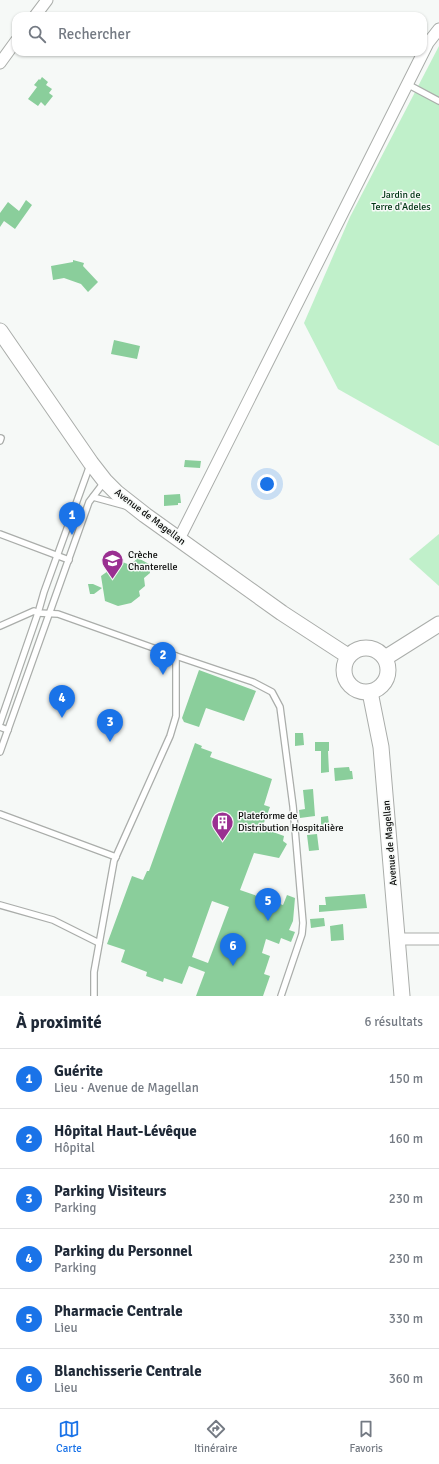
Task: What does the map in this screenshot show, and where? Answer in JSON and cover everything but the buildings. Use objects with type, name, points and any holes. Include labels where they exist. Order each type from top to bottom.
[{"type":"street","points":[[38,12],[47,0]]},
{"type":"street","points":[[427,45],[439,29]]},
{"type":"street","points":[[0,63],[12,46]]},
{"type":"street","points":[[179,539],[422,56]]},
{"type":"street","name":"Avenue de Magellan","points":[[0,331],[91,463],[105,481],[117,493],[138,510],[282,613],[348,656]]},
{"type":"street","points":[[385,658],[439,624]]},
{"type":"street","points":[[367,647],[374,649],[385,658],[388,665],[388,672],[386,679],[377,689],[370,692],[362,692],[355,690],[349,685],[343,671],[344,663],[353,651],[367,647]]},
{"type":"street","name":"Avenue de Magellan","points":[[370,692],[381,747],[402,996]]},
{"type":"street","points":[[398,939],[439,939]]},
{"type":"lane","points":[[408,84],[439,101]]},
{"type":"lane","points":[[0,723],[44,592],[91,463]]},
{"type":"lane","points":[[0,752],[89,502],[105,481]]},
{"type":"lane","points":[[93,497],[138,510]]},
{"type":"lane","points":[[0,534],[69,560]]},
{"type":"lane","points":[[0,626],[34,611],[38,613],[58,614],[253,682],[272,692],[280,707],[293,806],[303,923],[302,934],[281,996]]},
{"type":"lane","points":[[94,996],[94,972],[116,857],[156,769],[174,725],[176,716],[176,656]]},
{"type":"lane","points":[[0,727],[8,730]]},
{"type":"lane","points":[[0,814],[116,857]]},
{"type":"lane","points":[[0,905],[52,920],[99,943]]},
{"type":"green space","name":"Jardin de Terre d'Adeles","points":[[439,46],[439,446],[338,389],[304,323],[350,217]]},
{"type":"green space","points":[[439,534],[439,586],[409,559]]},
{"type":"place","name":"Guérite","points":[[72,535]]},
{"type":"place","name":"Crèche Chanterelle","points":[[112,580]]},
{"type":"place","name":"Hôpital Haut-Lévêque","points":[[163,675]]},
{"type":"place","name":"Parking du Personnel","points":[[62,718]]},
{"type":"place","name":"Parking Visiteurs","points":[[110,742]]},
{"type":"place","name":"Plateforme de Distribution Hospitalière","points":[[222,842]]},
{"type":"place","name":"Pharmacie Centrale","points":[[268,921]]},
{"type":"place","name":"Blanchisserie Centrale","points":[[233,966]]}]
